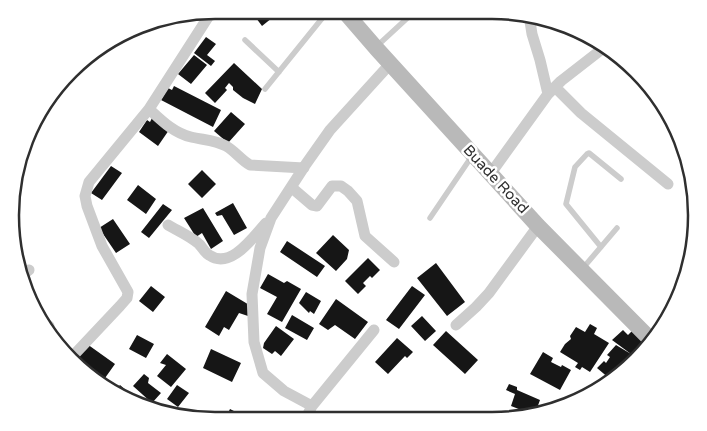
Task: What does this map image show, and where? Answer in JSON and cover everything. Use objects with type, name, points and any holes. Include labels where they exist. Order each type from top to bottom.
[{"type":"street","points":[[75,354],[127,298],[128,292],[102,246],[87,206],[85,196],[89,182],[149,109],[207,19]]},
{"type":"street","name":"Buade Road","points":[[351,19],[538,226],[647,336]]},
{"type":"street","points":[[530,23],[551,91],[668,184]]},
{"type":"street","points":[[491,173],[551,91],[574,70],[600,51]]},
{"type":"street","points":[[168,225],[198,244],[210,256],[221,259],[231,257],[239,252],[271,218],[330,130],[390,64]]},
{"type":"street","points":[[149,109],[175,130],[191,137],[225,145],[250,165],[304,168]]},
{"type":"street","points":[[291,187],[312,205],[317,206],[332,186],[341,186],[348,191],[358,201],[365,236],[394,262]]},
{"type":"street","points":[[271,218],[260,248],[252,294],[254,342],[263,373],[284,391],[312,406]]},
{"type":"street","points":[[456,325],[489,293],[538,226]]},
{"type":"street","points":[[309,412],[374,330]]},
{"type":"lane","points":[[266,89],[322,19]]},
{"type":"lane","points":[[376,48],[407,19]]},
{"type":"lane","points":[[245,40],[279,72]]},
{"type":"lane","points":[[601,247],[566,204],[575,167],[589,153],[621,178]]},
{"type":"lane","points":[[430,218],[473,155]]},
{"type":"lane","points":[[582,270],[616,228]]},
{"type":"building","points":[[257,19],[271,19],[262,26]]},
{"type":"building","points":[[206,37],[216,44],[207,55],[215,61],[211,66],[194,53]]},
{"type":"building","points":[[194,55],[207,65],[191,84],[178,74]]},
{"type":"building","points":[[234,63],[262,89],[255,104],[233,90],[229,83],[225,88],[227,90],[215,103],[205,93]]},
{"type":"building","points":[[174,86],[221,110],[213,127],[161,100],[168,88],[172,90]]},
{"type":"building","points":[[231,112],[245,124],[228,143],[214,131]]},
{"type":"building","points":[[152,118],[169,130],[158,146],[139,132],[147,120],[150,122]]},
{"type":"building","points":[[111,166],[122,173],[102,200],[91,193]]},
{"type":"building","points":[[202,170],[216,184],[202,198],[188,184]]},
{"type":"building","points":[[138,185],[156,199],[146,214],[127,200]]},
{"type":"building","points":[[233,203],[247,228],[234,235],[222,215],[217,216],[215,213]]},
{"type":"building","points":[[163,204],[172,210],[149,238],[141,232]]},
{"type":"building","points":[[203,208],[223,241],[211,249],[202,233],[196,237],[184,218]]},
{"type":"building","points":[[113,219],[130,244],[116,253],[99,228]]},
{"type":"building","points":[[333,235],[349,250],[347,259],[336,271],[316,253]]},
{"type":"building","points":[[287,241],[325,266],[317,277],[280,252]]},
{"type":"building","points":[[368,258],[380,270],[363,283],[366,286],[358,294],[345,281]]},
{"type":"building","points":[[436,263],[465,302],[447,316],[417,278]]},
{"type":"building","points":[[268,274],[284,283],[287,281],[301,289],[282,322],[267,314],[277,297],[260,288]]},
{"type":"building","points":[[151,286],[165,297],[153,312],[139,301]]},
{"type":"building","points":[[412,286],[425,295],[399,329],[386,320]]},
{"type":"building","points":[[226,291],[251,306],[248,316],[239,313],[229,330],[224,327],[219,336],[205,327]]},
{"type":"building","points":[[306,292],[321,301],[314,314],[310,311],[309,313],[299,303]]},
{"type":"building","points":[[336,299],[368,322],[355,339],[335,325],[328,330],[319,324]]},
{"type":"building","points":[[292,315],[314,328],[307,340],[285,328]]},
{"type":"building","points":[[422,316],[436,331],[425,341],[411,326]]},
{"type":"building","points":[[590,324],[597,328],[594,334],[609,343],[590,372],[582,367],[580,370],[575,367],[578,363],[560,352],[571,339],[570,336],[576,327],[585,332]]},
{"type":"building","points":[[276,326],[294,339],[281,356],[275,351],[272,354],[263,348],[264,343]]},
{"type":"building","points":[[623,330],[628,335],[632,331],[643,341],[631,355],[606,376],[597,368],[604,361],[606,363],[610,357],[607,355],[616,345],[631,354],[612,340]]},
{"type":"building","points":[[446,331],[478,360],[465,374],[433,345]]},
{"type":"building","points":[[137,335],[154,344],[146,358],[129,349]]},
{"type":"building","points":[[397,338],[413,352],[407,358],[405,356],[388,374],[375,362]]},
{"type":"building","points":[[87,344],[115,364],[105,378],[78,357]]},
{"type":"building","points":[[211,349],[241,363],[232,382],[203,368]]},
{"type":"building","points":[[543,352],[553,358],[551,362],[571,370],[560,390],[530,374]]},
{"type":"building","points":[[167,354],[186,369],[171,387],[157,376],[166,365],[160,363]]},
{"type":"building","points":[[144,374],[149,378],[148,383],[161,393],[153,402],[133,386]]},
{"type":"building","points":[[509,384],[517,387],[517,390],[540,400],[538,407],[521,410],[511,406],[515,394],[506,390]]},
{"type":"building","points":[[177,385],[189,393],[178,407],[167,399]]}]
